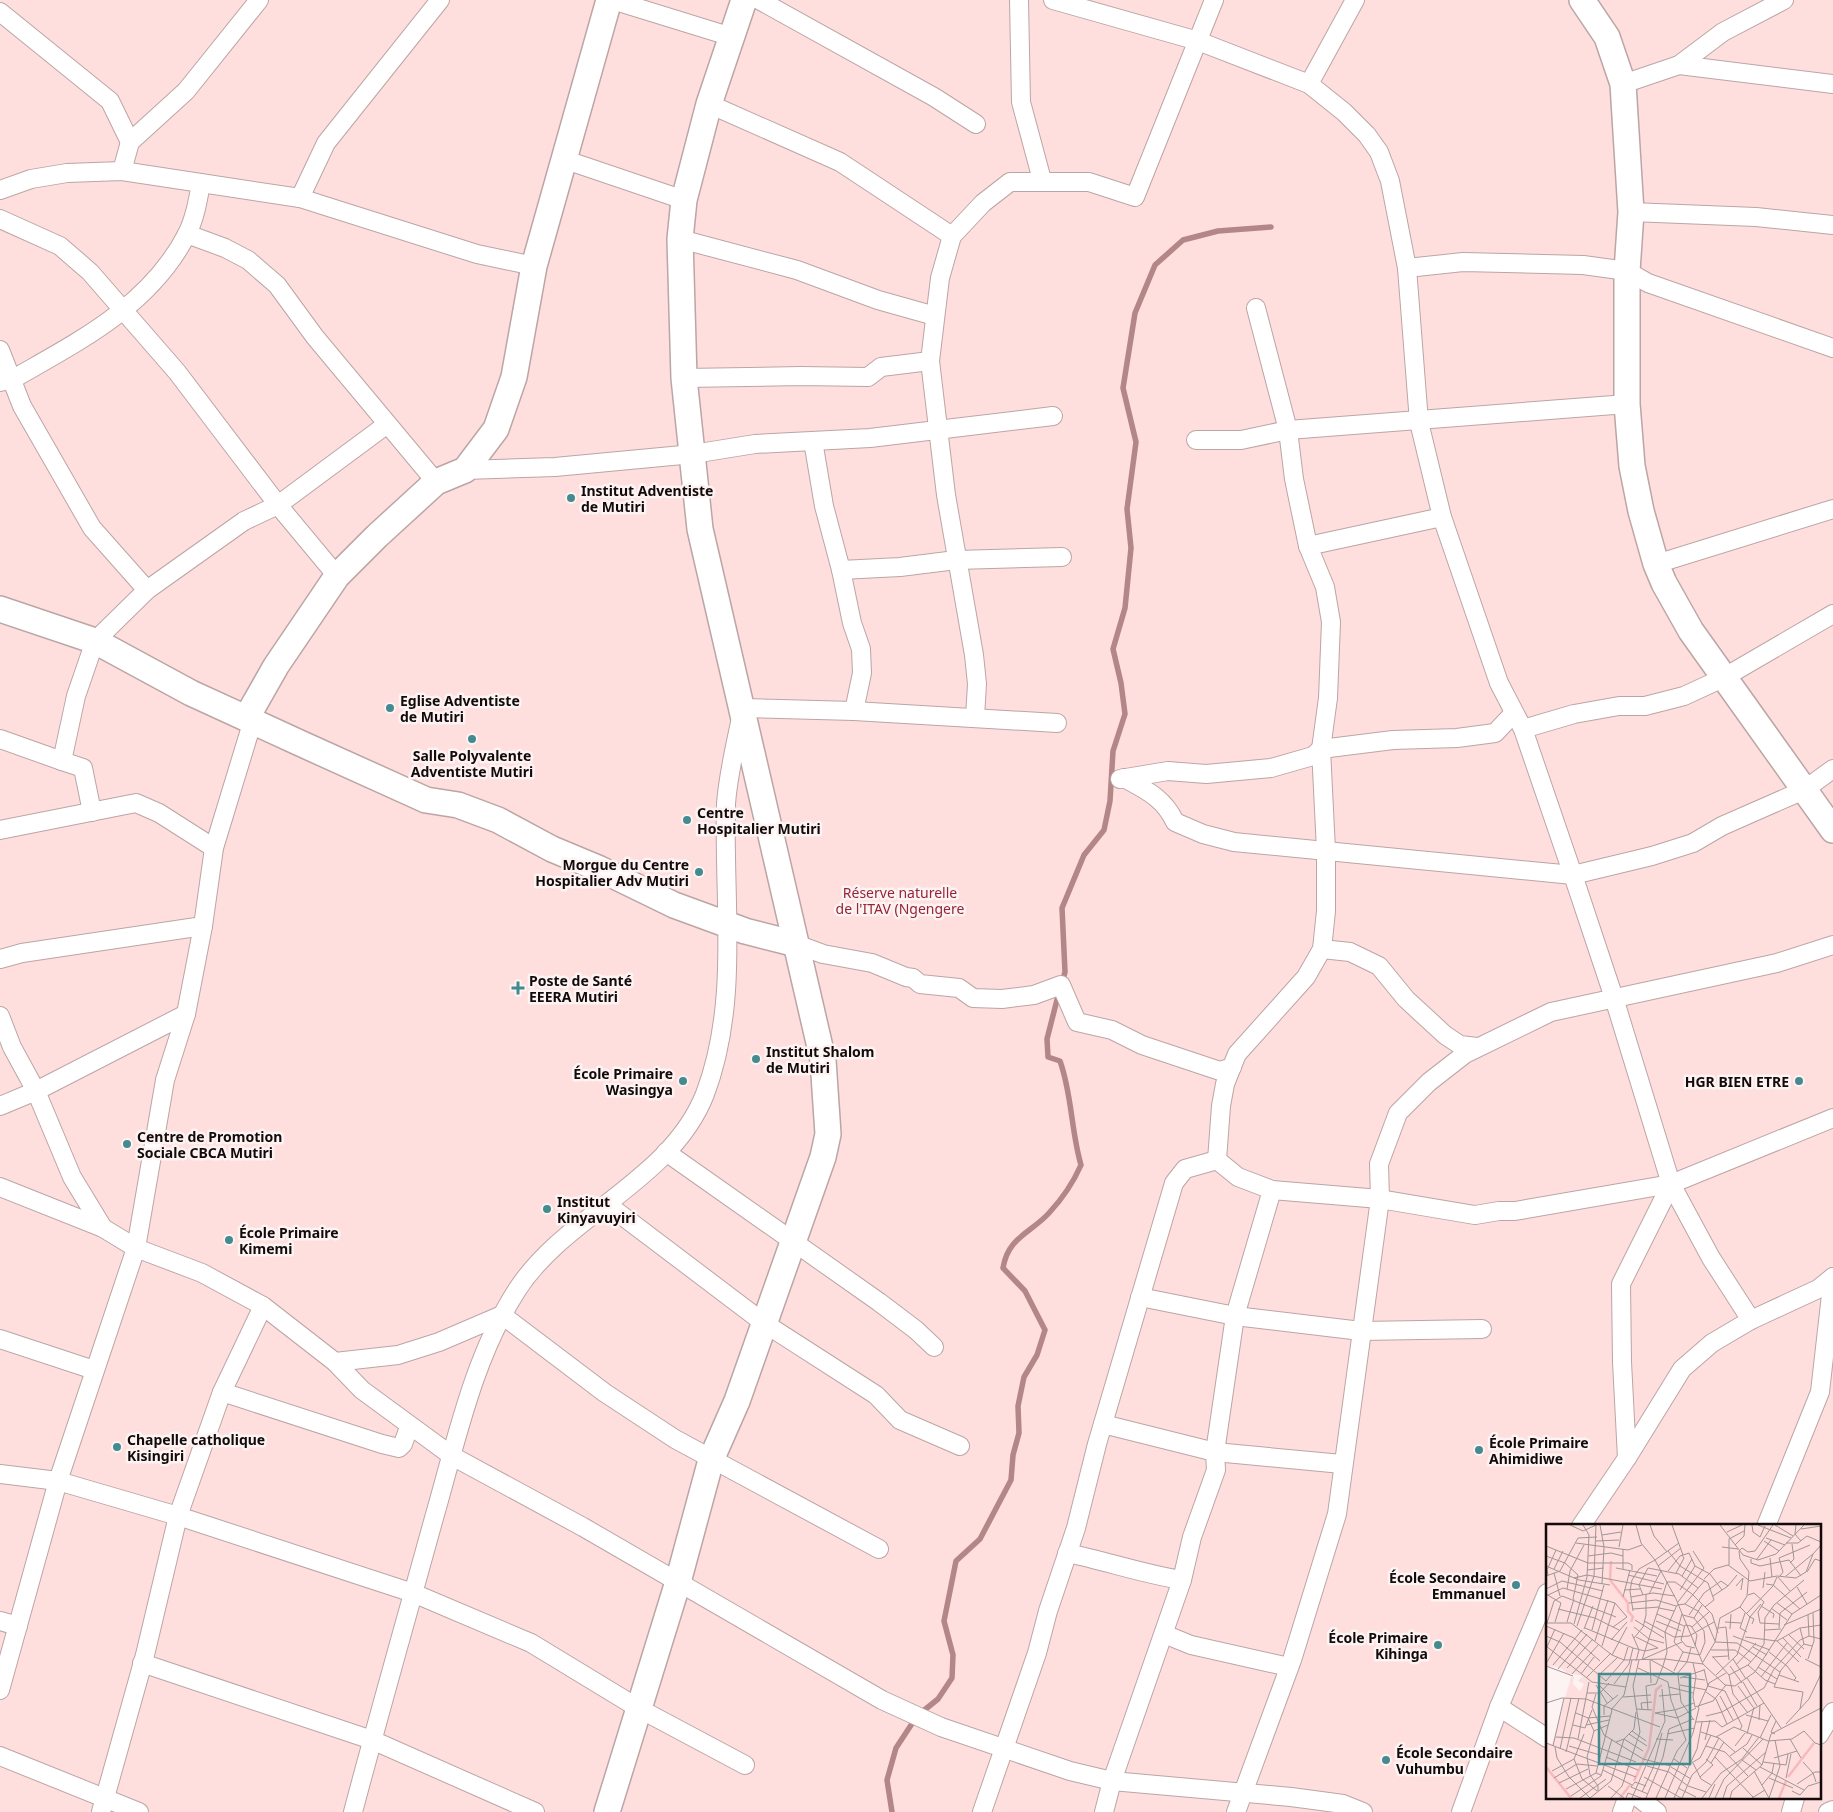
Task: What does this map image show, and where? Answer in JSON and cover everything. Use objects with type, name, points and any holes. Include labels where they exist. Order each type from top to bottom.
[{"type":"street","points":[[122,170],[130,142],[186,91],[259,0]]},
{"type":"street","points":[[300,198],[326,143],[440,0]]},
{"type":"street","points":[[465,470],[496,428],[514,377],[534,266],[563,159],[611,0],[732,37]]},
{"type":"street","points":[[607,1812],[678,1582],[711,1460],[737,1401],[823,1157],[828,1134],[823,1060],[700,529],[684,378],[680,238],[684,200],[709,104],[744,0]]},
{"type":"street","points":[[759,0],[934,97],[976,124]]},
{"type":"street","points":[[1019,0],[1021,102],[1042,180]]},
{"type":"street","points":[[1053,0],[1100,6],[1309,84],[1344,112],[1368,135],[1380,152],[1390,181],[1407,268],[1419,422],[1442,517],[1500,683],[1523,729],[1614,998],[1671,1184],[1711,1258],[1751,1320]]},
{"type":"street","points":[[975,718],[977,684],[974,655],[956,560],[937,430],[930,361],[940,278],[952,236],[983,203],[1010,182],[1042,180],[1089,182],[1135,198],[1214,0]]},
{"type":"street","points":[[1309,84],[1355,0]]},
{"type":"street","points":[[1582,0],[1606,37],[1624,84],[1631,212],[1627,271],[1627,404],[1632,466],[1641,511],[1656,564],[1664,583],[1691,631],[1722,678],[1833,830]]},
{"type":"street","points":[[1624,84],[1679,65],[1723,32],[1784,0]]},
{"type":"street","points":[[0,12],[110,101],[130,142]]},
{"type":"street","points":[[1679,65],[1833,84]]},
{"type":"street","points":[[709,104],[840,162],[952,236]]},
{"type":"street","points":[[563,159],[684,200]]},
{"type":"street","points":[[0,190],[31,179],[68,173],[122,170],[300,198],[478,254],[534,266]]},
{"type":"street","points":[[6,381],[125,311],[171,260],[187,234],[196,210],[201,183]]},
{"type":"street","points":[[1631,212],[1756,217],[1833,225]]},
{"type":"street","points":[[0,219],[60,246],[90,272],[183,380],[278,505],[337,576]]},
{"type":"street","points":[[187,234],[225,248],[263,271],[286,295],[315,337],[436,482]]},
{"type":"street","points":[[680,238],[797,270],[878,300],[935,316]]},
{"type":"street","points":[[1407,268],[1463,262],[1583,265],[1627,271],[1648,283],[1833,348]]},
{"type":"street","points":[[1217,1160],[1221,1106],[1237,1054],[1306,977],[1322,948],[1326,910],[1326,850],[1321,749],[1328,698],[1331,622],[1325,587],[1308,546],[1294,479],[1288,430],[1256,308]]},
{"type":"street","points":[[0,350],[6,381],[92,528],[147,590]]},
{"type":"street","points":[[684,378],[868,377],[881,367],[930,361]]},
{"type":"street","points":[[1196,440],[1241,440],[1288,430],[1419,422],[1627,404]]},
{"type":"street","points":[[0,1690],[58,1481],[136,1248],[165,1080],[186,1014],[203,926],[214,848],[250,718],[276,666],[337,576],[436,482],[465,470],[555,467],[693,454],[755,444],[870,438],[1053,416]]},
{"type":"street","points":[[62,761],[76,696],[95,642],[147,590],[244,521],[278,505],[386,424]]},
{"type":"street","points":[[813,441],[824,506],[841,570],[852,623],[861,648],[862,673],[854,711]]},
{"type":"street","points":[[1656,564],[1833,509]]},
{"type":"street","points":[[1308,546],[1442,517]]},
{"type":"street","points":[[841,570],[900,567],[956,560],[1062,557]]},
{"type":"street","points":[[0,609],[95,642],[191,693],[250,718],[426,800],[458,805],[477,812],[674,905],[727,925],[796,944],[823,954],[872,963],[913,978],[920,984],[959,988],[973,998],[1034,995],[1061,985],[1077,1022],[1112,1030],[1142,1045],[1220,1071],[1232,1067]]},
{"type":"street","points":[[1523,729],[1574,714],[1618,706],[1645,706],[1684,696],[1722,678],[1833,614]]},
{"type":"street","points":[[743,708],[854,711],[1057,723]]},
{"type":"street","points":[[353,1812],[471,1390],[502,1315],[538,1261],[608,1205],[666,1152],[688,1126],[704,1096],[716,1055],[724,1013],[727,925],[726,801],[743,708]]},
{"type":"street","points":[[1514,713],[1494,733],[1457,738],[1393,740],[1321,749],[1313,756],[1271,768],[1206,774],[1168,771],[1121,778],[1155,794],[1169,808],[1175,822],[1203,834],[1234,842],[1573,875],[1652,856],[1693,843],[1722,826],[1804,790],[1833,769]]},
{"type":"street","points":[[0,739],[83,768],[92,812]]},
{"type":"street","points":[[0,830],[136,803],[159,813],[214,848]]},
{"type":"street","points":[[0,959],[22,953],[203,926]]},
{"type":"street","points":[[1236,1812],[1289,1667],[1337,1514],[1342,1464],[1380,1199],[1379,1164],[1398,1113],[1429,1082],[1465,1054],[1551,1012],[1777,963],[1833,945]]},
{"type":"street","points":[[1322,948],[1350,952],[1380,966],[1406,999],[1445,1035],[1460,1045],[1477,1047]]},
{"type":"street","points":[[0,1106],[36,1091],[186,1014]]},
{"type":"street","points":[[0,1016],[12,1047],[36,1091],[72,1176],[103,1228]]},
{"type":"street","points":[[1217,1160],[1238,1176],[1272,1190],[1380,1199],[1475,1215],[1515,1211],[1671,1184],[1833,1118]]},
{"type":"street","points":[[666,1152],[793,1243],[887,1307],[916,1330],[934,1348]]},
{"type":"street","points":[[982,1812],[1037,1653],[1174,1183],[1185,1169],[1217,1160]]},
{"type":"street","points":[[1627,1458],[1622,1362],[1621,1284],[1671,1184]]},
{"type":"street","points":[[0,1187],[103,1228],[136,1248],[202,1273],[263,1306],[335,1362],[362,1390],[452,1456],[678,1582],[882,1700],[941,1727],[1070,1771],[1112,1781],[1343,1804],[1363,1812]]},
{"type":"street","points":[[1104,1812],[1112,1781],[1164,1634],[1182,1580],[1192,1538],[1216,1470],[1215,1452],[1235,1316],[1272,1190]]},
{"type":"street","points":[[608,1205],[764,1323],[876,1395],[900,1420],[960,1446]]},
{"type":"street","points":[[1582,1524],[1627,1458],[1682,1369],[1712,1343],[1751,1320],[1818,1289],[1833,1277]]},
{"type":"street","points":[[1767,1524],[1820,1392],[1833,1277]]},
{"type":"street","points":[[1140,1297],[1235,1316],[1361,1331],[1482,1329]]},
{"type":"street","points":[[103,1805],[142,1662],[178,1516],[222,1392],[263,1306]]},
{"type":"street","points":[[335,1362],[398,1356],[439,1342],[502,1315]]},
{"type":"street","points":[[502,1315],[604,1393],[711,1460],[879,1549]]},
{"type":"street","points":[[0,1339],[94,1370]]},
{"type":"street","points":[[222,1392],[399,1448],[403,1444],[409,1426]]},
{"type":"street","points":[[1103,1424],[1215,1452],[1342,1464]]},
{"type":"street","points":[[0,1474],[58,1481],[178,1516],[413,1593],[531,1643],[638,1708],[745,1766]]},
{"type":"street","points":[[1067,1553],[1110,1562],[1152,1576],[1182,1580]]},
{"type":"street","points":[[1461,1812],[1500,1707],[1546,1595]]},
{"type":"street","points":[[0,1621],[18,1626]]},
{"type":"street","points":[[1164,1634],[1191,1645],[1289,1667]]},
{"type":"street","points":[[142,1662],[372,1740],[535,1812]]},
{"type":"street","points":[[1500,1707],[1546,1737]]},
{"type":"street","points":[[1820,1734],[1833,1712]]},
{"type":"street","points":[[0,1756],[103,1805],[139,1812]]},
{"type":"street","points":[[1622,1812],[1626,1800]]},
{"type":"street","points":[[1641,1800],[1657,1812]]},
{"type":"street","points":[[1828,1812],[1833,1810]]},
{"type":"green space","name":"Réserve naturelle de l'ITAV (Ngengere","points":[[0,0],[1833,0],[1833,1812],[0,1812]]},
{"type":"waterway","points":[[1062,983],[1065,972],[1062,908],[1084,855],[1104,830],[1110,801],[1113,751],[1125,714],[1121,683],[1113,649],[1125,608],[1131,548],[1127,509],[1136,442],[1123,388],[1135,313],[1155,265],[1183,240],[1218,231],[1271,227]]},
{"type":"waterway","points":[[892,1812],[887,1780],[896,1748],[917,1716],[938,1699],[952,1678],[953,1655],[944,1621],[956,1561],[980,1539],[1011,1480],[1013,1455],[1019,1433],[1018,1406],[1024,1377],[1037,1355],[1045,1330],[1025,1291],[1003,1268],[1010,1249],[1015,1242],[1042,1220],[1059,1202],[1081,1165],[1064,1074],[1060,1061],[1048,1057],[1047,1039],[1059,992]]},
{"type":"place","name":"Institut Adventiste de Mutiri","points":[[571,498]]},
{"type":"place","name":"Eglise Adventiste de Mutiri","points":[[390,708]]},
{"type":"place","name":"Salle Polyvalente Adventiste Mutiri","points":[[472,739]]},
{"type":"place","name":"Centre Hospitalier Mutiri","points":[[687,820]]},
{"type":"place","name":"Morgue du Centre Hospitalier Adv Mutiri","points":[[699,872]]},
{"type":"place","name":"Poste de Santé EEERA Mutiri","points":[[518,988]]},
{"type":"place","name":"Institut Shalom de Mutiri","points":[[756,1059]]},
{"type":"place","name":"École Primaire Wasingya","points":[[683,1081]]},
{"type":"place","name":"HGR BIEN ETRE","points":[[1799,1081]]},
{"type":"place","name":"Centre de Promotion Sociale CBCA Mutiri","points":[[127,1144]]},
{"type":"place","name":"Institut Kinyavuyiri","points":[[547,1209]]},
{"type":"place","name":"École Primaire Kimemi","points":[[229,1240]]},
{"type":"place","name":"Chapelle catholique Kisingiri","points":[[117,1447]]},
{"type":"place","name":"École Primaire Ahimidiwe","points":[[1479,1450]]},
{"type":"place","name":"École Secondaire Emmanuel","points":[[1516,1585]]},
{"type":"place","name":"École Primaire Kihinga","points":[[1438,1645]]},
{"type":"place","name":"École Secondaire Vuhumbu","points":[[1386,1760]]}]
